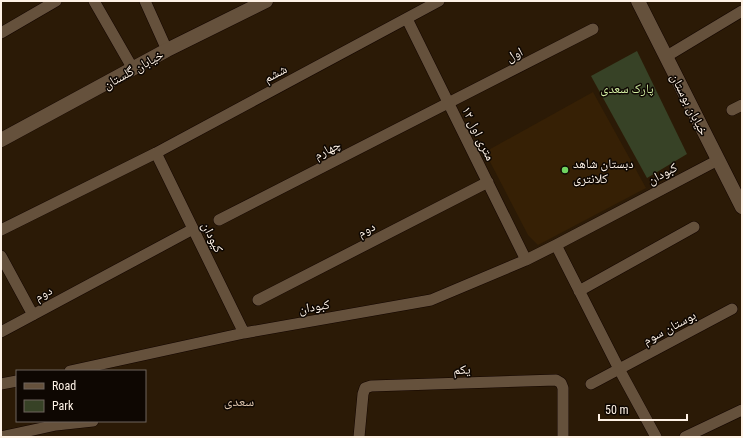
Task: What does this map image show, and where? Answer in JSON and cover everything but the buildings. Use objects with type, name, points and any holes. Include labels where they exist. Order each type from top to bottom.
[{"type":"street","points":[[1,33],[56,1]]},
{"type":"street","points":[[94,1],[133,69]]},
{"type":"street","points":[[145,1],[167,50]]},
{"type":"street","name":"خیابان گلستان","points":[[1,140],[167,50],[266,1]]},
{"type":"street","name":"ششم","points":[[156,153],[439,1]]},
{"type":"street","name":"خیابان بوستان","points":[[638,1],[742,207]]},
{"type":"street","points":[[667,56],[742,11]]},
{"type":"street","name":"۱۲ متری اول","points":[[406,19],[526,260]]},
{"type":"street","name":"اول","points":[[448,103],[593,29]]},
{"type":"street","name":"چهارم","points":[[219,220],[448,103]]},
{"type":"street","points":[[1,230],[156,153]]},
{"type":"street","name":"کیودان","points":[[156,153],[244,333]]},
{"type":"street","name":"کبودان","points":[[75,370],[244,333],[431,300],[556,246],[718,160]]},
{"type":"street","name":"دوم","points":[[258,300],[488,182]]},
{"type":"street","points":[[579,291],[694,226]]},
{"type":"street","name":"دوم","points":[[1,332],[193,229]]},
{"type":"street","points":[[556,246],[619,369],[656,437]]},
{"type":"street","name":"دوم","points":[[1,256],[33,315]]},
{"type":"street","name":"بوستان سوم","points":[[591,384],[732,309]]},
{"type":"street","name":"یکم","points":[[359,437],[363,394],[365,388],[371,386],[556,380],[561,383],[563,388],[563,437]]},
{"type":"street","points":[[1,384],[16,381]]},
{"type":"street","points":[[686,437],[742,410]]},
{"type":"street","points":[[2,437],[56,423],[74,422]]},
{"type":"shaded area","name":"دبستان شاهد کلانتری","points":[[593,92],[646,188],[538,245],[528,235],[485,152]]},
{"type":"green space","name":"پارک سعدی","points":[[637,51],[687,154],[647,178],[591,76]]},
{"type":"place","name":"دبستان شاهد کلانتری","points":[[565,170]]},
{"type":"district","name":"سعدی","points":[[239,401]]}]
